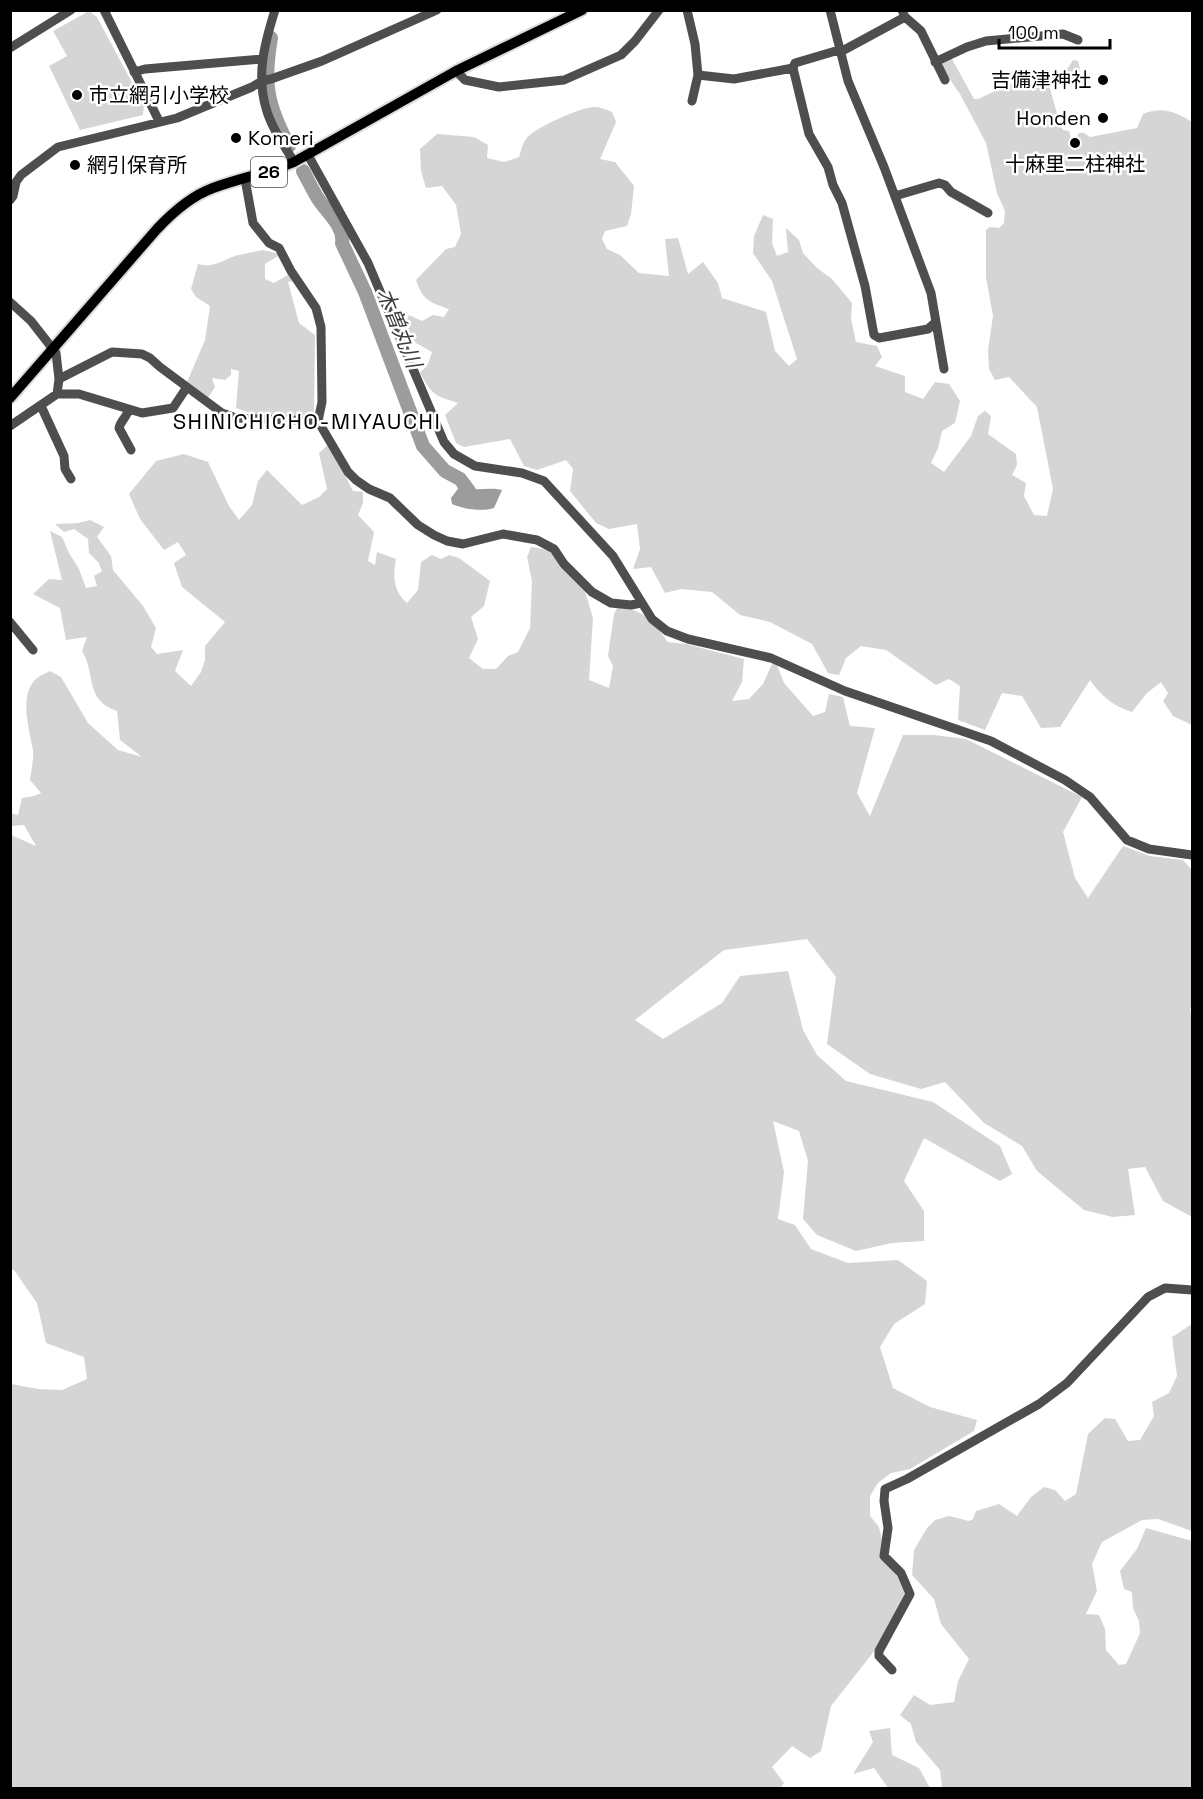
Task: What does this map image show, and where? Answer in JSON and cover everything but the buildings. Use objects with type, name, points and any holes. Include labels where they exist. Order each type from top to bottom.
[{"type":"main road","name":"26","points":[[10,398],[173,212],[212,188],[273,171],[294,162],[456,70],[582,10]]},
{"type":"street","points":[[10,48],[71,10]]},
{"type":"street","points":[[104,10],[159,121]]},
{"type":"street","points":[[275,10],[262,59],[265,107],[294,162]]},
{"type":"street","points":[[10,200],[21,175],[58,147],[177,118],[265,80],[322,61],[437,10]]},
{"type":"street","points":[[456,70],[465,80],[499,87],[564,80],[621,55],[659,10]]},
{"type":"street","points":[[687,10],[695,44],[698,75],[692,101]]},
{"type":"street","points":[[830,10],[848,81],[895,196],[931,293],[944,369]]},
{"type":"street","points":[[936,322],[928,329],[879,338],[874,335],[865,286],[842,203],[833,185],[828,167],[809,134],[793,68],[795,63],[844,50],[904,14],[921,31],[945,80]]},
{"type":"street","points":[[935,62],[986,41],[1063,34],[1078,40]]},
{"type":"street","points":[[134,72],[145,69],[262,59]]},
{"type":"street","points":[[698,75],[734,79],[793,68]]},
{"type":"street","points":[[308,155],[368,263],[444,442],[454,454],[475,466],[522,473],[544,482],[613,556],[652,619],[667,631],[688,639],[771,658],[844,691],[991,741],[1065,780],[1090,797],[1127,840],[1149,849],[1192,855]]},
{"type":"street","points":[[245,179],[253,223],[269,243],[279,248],[291,271],[316,308],[321,327],[322,402],[318,421],[348,472],[369,489],[390,498],[418,525],[447,541],[463,544],[503,534],[537,540],[554,549],[564,564],[592,592],[611,603],[631,605],[641,603]]},
{"type":"street","points":[[895,196],[939,183],[988,213]]},
{"type":"street","points":[[10,302],[31,321],[56,353],[59,379],[57,394]]},
{"type":"street","points":[[59,379],[112,352],[142,354],[222,413],[236,418],[318,421]]},
{"type":"street","points":[[10,426],[57,394],[79,394],[142,413],[173,408],[187,387]]},
{"type":"street","points":[[41,406],[64,456],[65,469],[71,479]]},
{"type":"street","points":[[129,410],[119,428],[131,450]]},
{"type":"street","points":[[10,622],[33,650]]},
{"type":"street","points":[[892,1670],[879,1656],[879,1652],[910,1594],[901,1573],[884,1556],[888,1528],[884,1501],[885,1489],[907,1479],[1039,1404],[1067,1383],[1148,1297],[1165,1288],[1192,1290]]},
{"type":"shaded area","points":[[89,11],[97,17],[144,105],[143,115],[80,130],[49,66],[67,56],[53,31]]},
{"type":"shaded area","points":[[949,58],[952,59],[974,99],[1028,76],[1041,75],[1049,85],[1060,124],[1063,130],[1069,131],[1073,148],[1079,146],[1077,136],[1079,133],[1090,137],[1137,128],[1143,114],[1156,110],[1169,111],[1192,122],[1192,725],[1173,716],[1163,701],[1168,693],[1161,682],[1147,693],[1132,712],[1108,700],[1090,680],[1060,727],[1041,728],[1022,696],[1002,693],[985,730],[958,720],[960,686],[949,679],[936,685],[886,650],[861,646],[846,658],[839,675],[828,673],[812,644],[770,622],[740,615],[712,592],[681,589],[665,593],[651,567],[633,569],[640,549],[637,524],[609,529],[596,523],[570,491],[573,469],[566,460],[537,470],[524,466],[510,439],[464,447],[456,443],[445,415],[458,403],[435,394],[420,373],[428,364],[432,352],[416,343],[404,327],[409,315],[422,321],[433,315],[444,317],[449,309],[428,300],[421,292],[416,280],[446,249],[455,247],[461,234],[456,205],[442,186],[426,188],[421,171],[420,149],[437,134],[474,137],[488,145],[487,158],[504,162],[519,157],[526,139],[547,124],[588,108],[601,108],[612,112],[616,122],[600,159],[615,162],[634,186],[631,214],[627,226],[605,231],[602,239],[607,249],[620,255],[639,273],[669,276],[665,239],[678,238],[688,274],[703,262],[718,283],[722,298],[766,312],[775,351],[789,366],[797,359],[772,281],[753,253],[754,236],[763,215],[773,219],[772,243],[777,256],[788,252],[786,228],[799,240],[803,253],[817,268],[832,279],[852,303],[851,319],[856,342],[877,346],[882,357],[875,366],[905,376],[905,392],[923,399],[935,382],[949,384],[960,401],[955,423],[942,431],[931,463],[944,472],[971,436],[978,416],[985,411],[991,416],[988,434],[1016,454],[1017,465],[1012,475],[1026,483],[1024,496],[1034,515],[1047,516],[1053,489],[1037,407],[1009,377],[995,380],[989,369],[988,350],[993,316],[986,277],[986,230],[990,227],[999,228],[1004,223],[1005,211],[997,193],[986,143],[960,94],[940,65]]},
{"type":"shaded area","points":[[1073,60],[1078,61],[1083,82],[1081,85],[1073,83],[1066,85],[1058,74],[1068,68]]},
{"type":"shaded area","points":[[263,250],[276,253],[278,256],[265,264],[265,279],[274,283],[288,275],[293,281],[288,282],[299,323],[315,335],[314,415],[311,417],[256,415],[236,408],[239,371],[231,369],[231,375],[225,380],[212,378],[215,387],[208,398],[187,382],[205,340],[210,306],[196,297],[191,289],[198,264],[213,265],[238,255]]},
{"type":"shaded area","points":[[329,444],[353,491],[363,492],[363,503],[358,515],[374,532],[368,561],[375,565],[377,552],[396,559],[395,583],[407,603],[418,590],[421,562],[432,555],[441,559],[449,555],[459,558],[490,581],[484,606],[471,617],[478,639],[469,658],[483,669],[496,669],[508,656],[518,652],[530,628],[532,581],[527,557],[531,547],[549,550],[584,588],[593,618],[589,680],[609,688],[613,666],[608,656],[614,614],[617,608],[634,610],[653,623],[668,642],[686,644],[744,659],[742,682],[732,701],[749,699],[763,684],[772,664],[777,665],[784,683],[813,716],[825,712],[829,694],[843,697],[850,726],[875,728],[857,793],[870,816],[903,735],[934,735],[966,739],[1082,797],[1063,832],[1075,878],[1088,898],[1123,846],[1150,856],[1183,860],[1192,870],[1192,1006],[1190,1009],[1192,1016],[1192,1217],[1163,1201],[1145,1167],[1128,1169],[1135,1215],[1113,1217],[1084,1210],[1037,1171],[1022,1146],[984,1123],[945,1082],[921,1089],[870,1074],[827,1044],[836,977],[807,939],[724,950],[635,1020],[663,1039],[722,1003],[740,976],[788,971],[803,1030],[817,1055],[846,1081],[933,1102],[1000,1146],[1012,1174],[1000,1181],[924,1138],[904,1181],[924,1211],[924,1241],[892,1243],[856,1251],[817,1235],[803,1219],[808,1161],[799,1131],[773,1121],[784,1172],[778,1219],[795,1225],[811,1249],[848,1263],[898,1260],[927,1281],[925,1304],[894,1324],[880,1347],[893,1388],[930,1407],[977,1420],[974,1431],[910,1469],[891,1473],[878,1483],[870,1496],[870,1516],[879,1527],[883,1545],[906,1596],[872,1654],[831,1706],[821,1751],[810,1758],[792,1746],[772,1767],[784,1783],[780,1788],[11,1788],[11,1384],[38,1389],[62,1390],[87,1379],[84,1357],[46,1343],[37,1303],[11,1269],[11,835],[36,846],[24,825],[11,826],[10,813],[18,815],[22,798],[41,793],[30,780],[33,754],[26,706],[34,681],[50,671],[61,677],[88,723],[118,750],[142,757],[120,740],[117,711],[107,706],[95,693],[82,651],[87,637],[66,640],[60,608],[33,594],[49,579],[62,580],[50,531],[62,537],[86,588],[97,586],[94,576],[102,571],[98,562],[89,553],[88,539],[74,529],[64,532],[55,524],[90,520],[104,527],[97,537],[111,556],[113,570],[143,606],[156,628],[151,647],[157,654],[183,650],[175,671],[191,686],[201,672],[205,660],[205,646],[225,622],[182,587],[174,563],[186,555],[178,542],[164,550],[140,519],[129,494],[156,461],[184,454],[208,462],[229,506],[239,520],[252,505],[258,481],[267,470],[302,505],[319,497],[327,489],[319,453]]},
{"type":"shaded area","points":[[460,486],[471,489],[502,490],[494,508],[473,509],[452,504],[451,498]]},
{"type":"shaded area","points":[[1192,1324],[1192,1531],[1158,1519],[1142,1520],[1102,1542],[1092,1564],[1097,1591],[1086,1614],[1099,1615],[1105,1629],[1106,1650],[1119,1665],[1126,1664],[1140,1633],[1139,1621],[1133,1608],[1132,1592],[1124,1589],[1120,1571],[1137,1549],[1146,1528],[1192,1541],[1192,1788],[942,1788],[940,1770],[916,1742],[911,1724],[900,1715],[914,1695],[930,1705],[954,1702],[958,1681],[969,1659],[941,1624],[934,1599],[912,1575],[914,1550],[927,1528],[935,1520],[949,1516],[969,1521],[973,1519],[976,1511],[999,1504],[1017,1516],[1031,1497],[1044,1487],[1055,1490],[1065,1501],[1076,1494],[1088,1434],[1105,1418],[1115,1419],[1128,1441],[1140,1440],[1154,1416],[1152,1402],[1169,1393],[1177,1376],[1172,1337]]},
{"type":"shaded area","points":[[890,1728],[892,1755],[919,1768],[930,1788],[888,1788],[874,1768],[853,1774],[873,1742],[869,1731]]},
{"type":"waterway","name":"木曽丸川","points":[[271,38],[267,68],[269,94],[276,118],[289,146]]},
{"type":"waterway","name":"木曽丸川","points":[[303,171],[340,231],[342,243],[365,292],[423,446],[445,471],[460,479],[469,491]]},
{"type":"place","name":"吉備津神社","points":[[1103,80]]},
{"type":"place","name":"市立網引小学校","points":[[77,95]]},
{"type":"place","name":"Honden","points":[[1103,118]]},
{"type":"place","name":"Komeri","points":[[236,138]]},
{"type":"place","name":"十麻里二柱神社","points":[[1075,143]]},
{"type":"place","name":"網引保育所","points":[[75,165]]},
{"type":"district","name":"SHINICHICHO-MIYAUCHI","points":[[307,421]]}]
